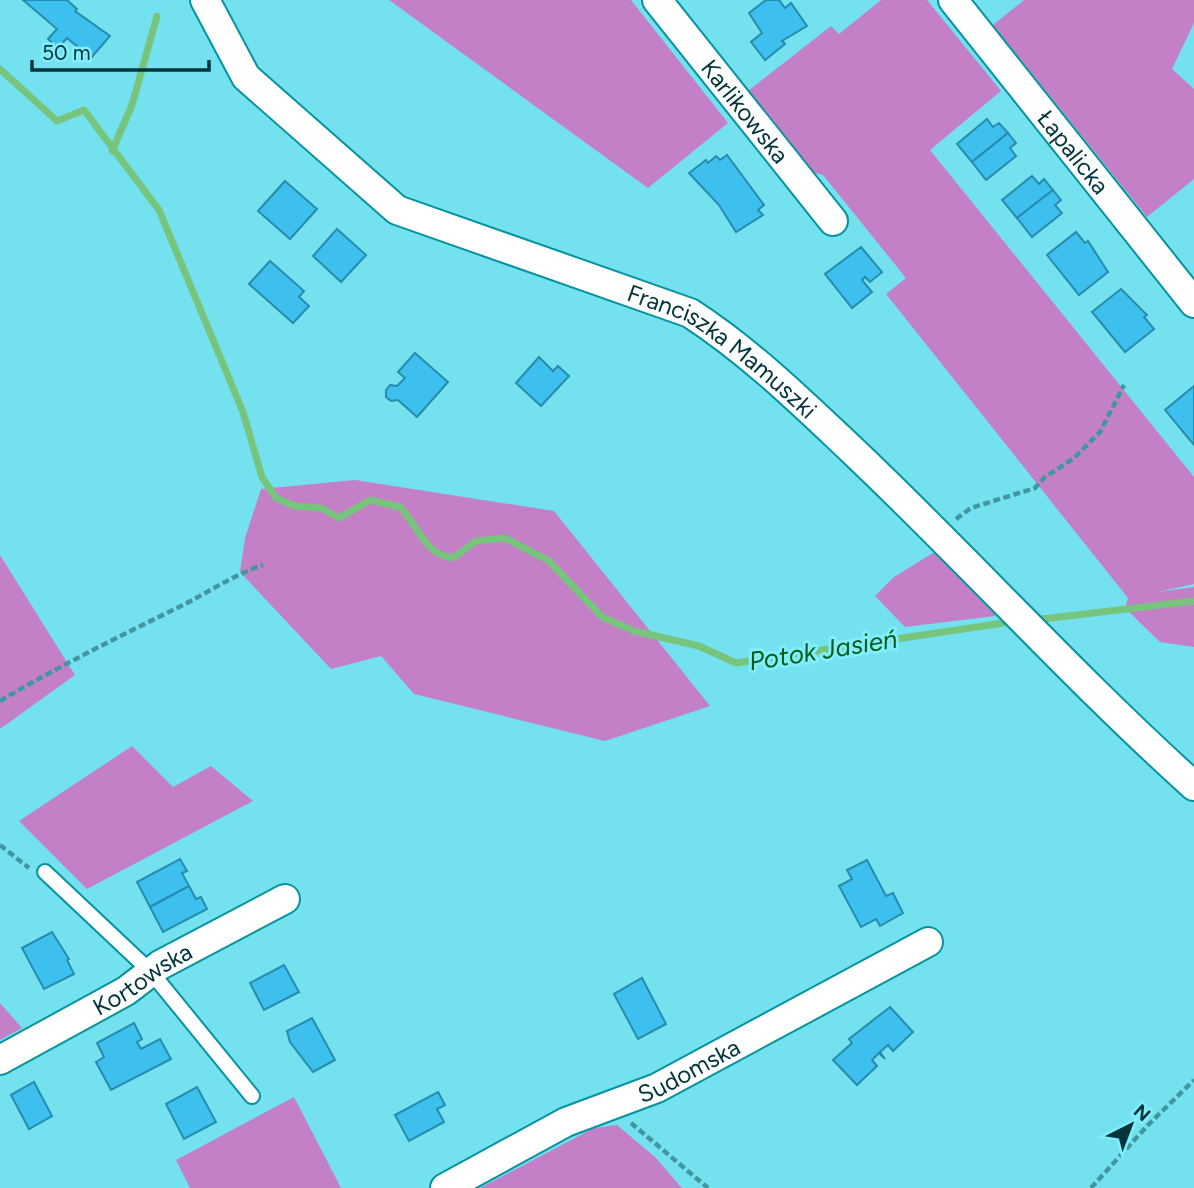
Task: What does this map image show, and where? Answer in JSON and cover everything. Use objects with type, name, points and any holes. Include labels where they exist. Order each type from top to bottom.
[{"type":"street","name":"Franciszka Mamuszki","points":[[205,0],[246,77],[397,210],[690,313],[726,336],[767,370],[941,534],[1023,622],[1194,786]]},
{"type":"street","name":"Karlikowska","points":[[657,0],[833,221]]},
{"type":"street","name":"Łapalicka","points":[[953,0],[1194,303]]},
{"type":"street","name":"Kortowska","points":[[0,1060],[126,991],[151,972],[285,899]]},
{"type":"street","name":"Sudomska","points":[[446,1188],[545,1133],[610,1103],[657,1088],[928,942]]},
{"type":"lane","points":[[45,872],[151,972],[252,1096]]},
{"type":"path","points":[[941,534],[971,508],[1035,488],[1045,477],[1073,459],[1100,432],[1124,385]]},
{"type":"path","points":[[0,701],[55,668],[202,595],[240,572],[262,565]]},
{"type":"path","points":[[0,845],[20,864],[45,872]]},
{"type":"path","points":[[1091,1188],[1148,1125],[1194,1080]]},
{"type":"path","points":[[610,1103],[686,1172],[708,1188]]},
{"type":"shaded area","points":[[389,0],[631,0],[728,123],[648,188]]},
{"type":"shaded area","points":[[881,0],[927,0],[1001,91],[930,150],[1194,477],[1194,584],[1157,592],[1194,587],[1194,647],[1160,642],[1125,608],[1128,598],[886,294],[906,278],[823,175],[812,172],[748,91],[831,26],[839,34]]},
{"type":"shaded area","points":[[1024,0],[1194,0],[1194,23],[1172,69],[1194,89],[1194,179],[1147,217],[993,25]]},
{"type":"shaded area","points":[[355,480],[554,511],[710,706],[605,741],[414,694],[381,656],[331,669],[240,572],[245,538],[261,489]]},
{"type":"shaded area","points":[[933,553],[946,555],[994,608],[995,616],[905,627],[875,596],[894,577]]},
{"type":"shaded area","points":[[0,555],[75,675],[0,729]]},
{"type":"shaded area","points":[[132,746],[173,787],[211,766],[253,801],[87,889],[19,821]]},
{"type":"shaded area","points":[[0,1003],[22,1028],[0,1040]]},
{"type":"shaded area","points":[[294,1097],[341,1188],[190,1188],[176,1160]]},
{"type":"shaded area","points":[[617,1125],[655,1157],[682,1188],[480,1188],[594,1128]]},
{"type":"building","points":[[23,0],[67,0],[77,9],[75,11],[110,36],[91,58],[67,38],[58,48],[48,39],[57,29]]},
{"type":"building","points":[[766,0],[779,0],[785,8],[791,3],[807,26],[782,41],[785,44],[765,60],[751,42],[762,33],[749,13]]},
{"type":"building","points":[[987,119],[993,127],[999,123],[1008,133],[972,162],[957,144]]},
{"type":"building","points":[[1008,133],[1016,143],[1010,148],[1016,156],[986,180],[972,162]]},
{"type":"building","points":[[727,155],[764,205],[758,210],[763,215],[736,232],[719,205],[689,173],[706,160],[708,163],[716,156],[720,160]]},
{"type":"building","points":[[1032,176],[1039,184],[1044,179],[1053,190],[1017,218],[1002,200]]},
{"type":"building","points":[[285,181],[317,209],[290,239],[258,211]]},
{"type":"building","points":[[1053,190],[1061,200],[1055,205],[1062,213],[1032,237],[1017,218]]},
{"type":"building","points":[[337,229],[366,255],[341,282],[313,256]]},
{"type":"building","points":[[1076,232],[1085,243],[1088,241],[1108,272],[1079,295],[1047,255]]},
{"type":"building","points":[[861,247],[882,272],[870,282],[865,277],[862,280],[872,292],[852,308],[825,274]]},
{"type":"building","points":[[270,261],[304,291],[299,297],[309,306],[293,323],[249,284]]},
{"type":"building","points":[[1121,289],[1147,315],[1144,317],[1154,329],[1125,352],[1092,312]]},
{"type":"building","points":[[415,353],[448,382],[417,417],[398,400],[391,401],[386,397],[386,390],[390,385],[397,386],[405,378],[398,372]]},
{"type":"building","points":[[539,357],[553,371],[558,366],[569,376],[541,406],[516,383]]},
{"type":"building","points":[[1194,386],[1194,445],[1165,410]]},
{"type":"building","points":[[180,859],[187,871],[182,873],[189,886],[150,907],[137,882]]},
{"type":"building","points":[[867,860],[886,896],[893,893],[903,913],[880,926],[876,919],[861,927],[839,886],[852,879],[847,870]]},
{"type":"building","points":[[189,886],[196,899],[201,897],[207,909],[163,932],[150,907]]},
{"type":"building","points":[[52,932],[69,959],[67,960],[74,974],[44,989],[22,948]]},
{"type":"building","points":[[284,965],[299,992],[264,1010],[250,983]]},
{"type":"building","points":[[642,978],[666,1024],[638,1039],[614,994]]},
{"type":"building","points":[[890,1007],[913,1032],[893,1051],[888,1045],[880,1052],[885,1059],[879,1053],[872,1060],[877,1066],[857,1085],[833,1060],[852,1043],[849,1039]]},
{"type":"building","points":[[312,1018],[335,1060],[313,1072],[290,1042],[287,1031]]},
{"type":"building","points":[[134,1023],[142,1039],[137,1042],[141,1049],[160,1039],[171,1059],[111,1090],[96,1062],[104,1057],[97,1043]]},
{"type":"building","points":[[34,1082],[52,1116],[29,1129],[11,1095]]},
{"type":"building","points":[[197,1087],[216,1122],[184,1139],[166,1104]]},
{"type":"building","points":[[438,1092],[445,1105],[437,1109],[444,1122],[409,1141],[395,1115]]},
{"type":"waterway","points":[[112,151],[132,105],[157,16]]},
{"type":"waterway","points":[[0,69],[57,121],[84,110],[159,210],[243,412],[262,477],[276,498],[294,506],[321,508],[339,518],[370,500],[400,507],[428,545],[443,556],[453,558],[476,541],[505,538],[549,561],[602,617],[634,631],[699,646],[736,663],[1003,623]]},
{"type":"waterway","name":"Potok Jasień","points":[[1034,620],[1194,601]]}]
